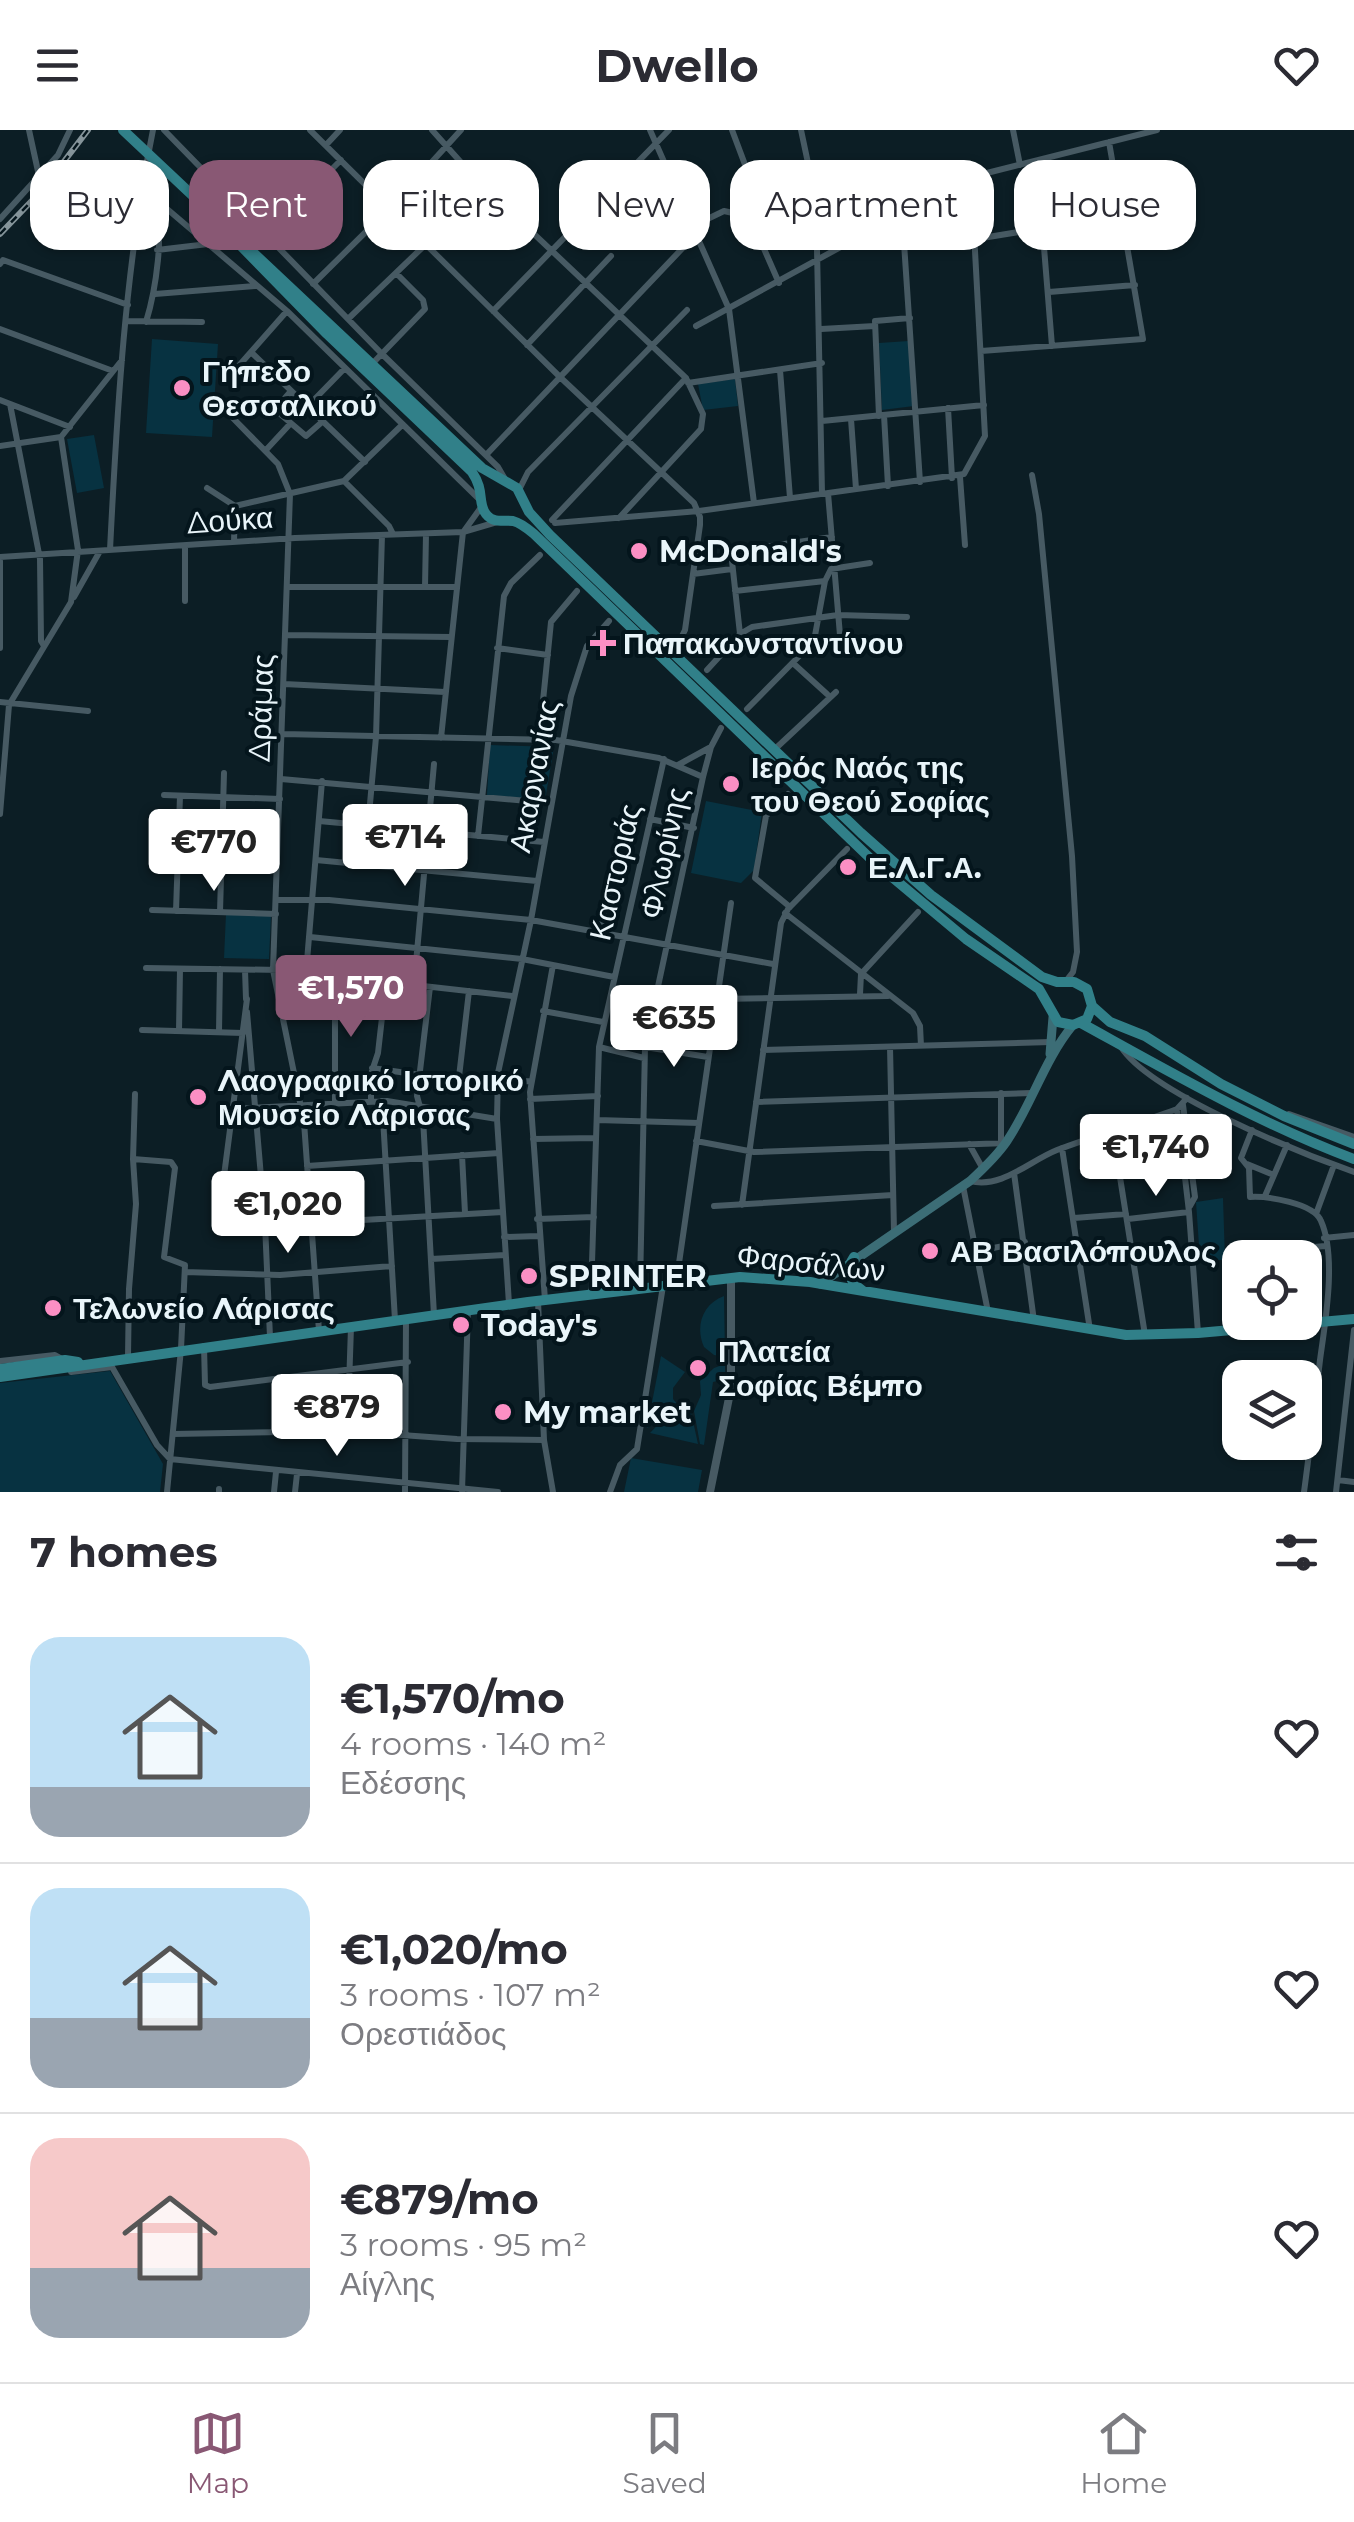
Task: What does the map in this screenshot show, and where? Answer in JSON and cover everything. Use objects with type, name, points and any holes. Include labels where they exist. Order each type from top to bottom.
[{"type":"main road","points":[[123,130],[189,194]]},
{"type":"main road","points":[[245,250],[472,472],[488,516],[534,534],[731,732],[874,862],[966,939],[1039,989],[1053,1017],[1048,1062]]},
{"type":"main road","points":[[253,250],[482,468],[512,488],[550,536],[778,746],[931,895],[1042,976],[1082,985],[1090,994],[1089,1016],[1077,1024],[1048,1062],[1004,1142],[986,1166],[820,1284]]},
{"type":"main road","points":[[482,501],[489,486],[512,488]]},
{"type":"main road","points":[[504,521],[519,513],[512,488]]},
{"type":"main road","points":[[1048,1002],[1053,988],[1064,982]]},
{"type":"main road","points":[[1092,1006],[1110,1022],[1145,1036],[1221,1084],[1276,1112],[1354,1140]]},
{"type":"main road","points":[[1053,1017],[1118,1042],[1162,1070],[1269,1123],[1354,1158]]},
{"type":"main road","points":[[854,1258],[848,1276],[864,1291]]},
{"type":"main road","name":"Φαρσάλων","points":[[64,1364],[108,1364],[128,1356],[731,1278],[820,1284],[1090,1331],[1146,1336],[1354,1319]]},
{"type":"main road","points":[[0,1376],[64,1364]]},
{"type":"street","points":[[29,130],[36,160]]},
{"type":"street","points":[[54,160],[70,130]]},
{"type":"street","points":[[147,160],[153,130]]},
{"type":"street","points":[[164,130],[193,160]]},
{"type":"street","points":[[310,130],[341,160]]},
{"type":"street","points":[[326,145],[340,130]]},
{"type":"street","points":[[432,130],[446,148],[685,378],[703,414],[704,424],[698,434],[619,518]]},
{"type":"street","points":[[435,160],[461,130]]},
{"type":"street","points":[[650,130],[664,160]]},
{"type":"street","points":[[492,311],[669,130]]},
{"type":"street","points":[[732,130],[744,160]]},
{"type":"street","points":[[801,130],[814,186],[825,493],[841,647]]},
{"type":"street","points":[[1013,130],[1019,160]]},
{"type":"street","points":[[1041,160],[1131,133],[1157,130]]},
{"type":"street","points":[[1109,142],[1112,160]]},
{"type":"street","points":[[343,162],[363,182]]},
{"type":"street","points":[[1,218],[30,188]]},
{"type":"street","points":[[0,203],[1,218]]},
{"type":"street","points":[[169,211],[189,228]]},
{"type":"street","points":[[313,284],[363,235]]},
{"type":"street","points":[[110,550],[134,250]]},
{"type":"street","points":[[146,322],[154,294],[157,250]]},
{"type":"street","points":[[215,250],[288,311],[482,501],[463,532],[441,738]]},
{"type":"street","points":[[280,250],[502,471],[512,488],[687,310]]},
{"type":"street","points":[[348,320],[420,250]]},
{"type":"street","points":[[432,250],[699,511]]},
{"type":"street","points":[[486,456],[677,250]]},
{"type":"street","points":[[704,250],[729,309],[754,503]]},
{"type":"street","points":[[765,250],[779,283]]},
{"type":"street","points":[[696,326],[834,250]]},
{"type":"street","points":[[905,250],[920,482]]},
{"type":"street","points":[[822,363],[738,376],[685,378],[554,521],[699,511],[958,476],[985,436],[976,250]]},
{"type":"street","points":[[1046,250],[1052,346]]},
{"type":"street","points":[[981,351],[1143,338],[1129,250]]},
{"type":"street","points":[[527,345],[611,256]]},
{"type":"street","points":[[2,262],[128,305]]},
{"type":"street","points":[[372,364],[425,309],[423,300],[396,273]]},
{"type":"street","points":[[1049,292],[1136,285]]},
{"type":"street","points":[[154,294],[255,286]]},
{"type":"street","points":[[228,378],[288,311]]},
{"type":"street","points":[[888,486],[875,320],[910,318]]},
{"type":"street","points":[[126,321],[202,322]]},
{"type":"street","points":[[821,329],[875,326]]},
{"type":"street","points":[[0,329],[113,371]]},
{"type":"street","points":[[251,352],[365,462]]},
{"type":"street","points":[[0,446],[61,437],[123,358]]},
{"type":"street","points":[[307,407],[345,368]]},
{"type":"street","points":[[780,370],[790,498]]},
{"type":"street","points":[[291,392],[277,409],[290,424],[306,436],[322,422]]},
{"type":"street","points":[[0,400],[70,427]]},
{"type":"street","points":[[10,404],[38,555],[44,646]]},
{"type":"street","points":[[822,422],[984,405]]},
{"type":"street","name":"Δράμας","points":[[223,408],[266,450],[287,478],[290,494],[273,970],[302,1105],[319,1330]]},
{"type":"street","points":[[948,408],[964,545]]},
{"type":"street","points":[[851,419],[856,489]]},
{"type":"street","points":[[266,450],[290,424]]},
{"type":"street","points":[[207,488],[234,506],[344,481],[402,424]]},
{"type":"street","points":[[61,437],[78,552],[71,602]]},
{"type":"street","points":[[1032,475],[1066,771],[1077,952],[1064,982]]},
{"type":"street","points":[[344,481],[393,534]]},
{"type":"street","points":[[234,506],[234,542]]},
{"type":"street","points":[[678,642],[685,630],[699,511]]},
{"type":"street","name":"Δούκα","points":[[0,559],[290,538],[463,532],[504,521]]},
{"type":"street","points":[[425,588],[426,533]]},
{"type":"street","points":[[368,826],[376,737],[382,535]]},
{"type":"street","points":[[740,634],[731,552],[832,537]]},
{"type":"street","points":[[185,546],[185,601]]},
{"type":"street","points":[[0,814],[4,703],[44,646],[100,551]]},
{"type":"street","points":[[478,836],[507,588],[540,556]]},
{"type":"street","points":[[0,559],[0,648]]},
{"type":"street","points":[[834,566],[870,562]]},
{"type":"street","points":[[747,709],[814,641],[825,581],[834,566]]},
{"type":"street","points":[[692,574],[732,570]]},
{"type":"street","points":[[735,591],[825,581]]},
{"type":"street","points":[[288,587],[457,588]]},
{"type":"street","points":[[540,740],[553,617],[577,591]]},
{"type":"street","points":[[707,670],[752,626],[838,616],[908,618]]},
{"type":"street","name":"Ακαρνανίας","points":[[509,1305],[497,1082],[531,920],[562,741],[584,652],[609,621]]},
{"type":"street","points":[[286,636],[451,637]]},
{"type":"street","points":[[497,648],[548,655]]},
{"type":"street","points":[[778,746],[831,693],[794,664]]},
{"type":"street","points":[[284,684],[445,692]]},
{"type":"street","points":[[4,703],[88,711]]},
{"type":"street","name":"Φλωρίνης","points":[[640,1287],[645,1047],[710,747],[721,728]]},
{"type":"street","points":[[282,734],[562,741],[664,760],[703,777]]},
{"type":"street","points":[[678,765],[710,747]]},
{"type":"street","name":"Καστοριάς","points":[[592,1294],[599,1047],[664,760]]},
{"type":"street","points":[[414,985],[434,764]]},
{"type":"street","points":[[220,912],[224,773]]},
{"type":"street","points":[[281,779],[550,804]]},
{"type":"street","points":[[306,973],[322,781]]},
{"type":"street","points":[[164,794],[280,799]]},
{"type":"street","points":[[788,794],[766,816],[755,878],[861,974],[916,1017],[921,1046]]},
{"type":"street","points":[[176,911],[180,796]]},
{"type":"street","points":[[650,819],[694,828]]},
{"type":"street","points":[[319,821],[544,842]]},
{"type":"street","points":[[600,932],[621,830]]},
{"type":"street","points":[[742,1205],[773,964],[787,910],[847,848]]},
{"type":"street","points":[[316,860],[537,881]]},
{"type":"street","points":[[276,900],[313,899],[531,920],[773,964]]},
{"type":"street","points":[[610,1492],[620,1465],[637,1449],[696,1142],[731,904]]},
{"type":"street","points":[[152,910],[276,914]]},
{"type":"street","points":[[860,994],[861,974],[918,912]]},
{"type":"street","points":[[310,937],[522,959],[614,976]]},
{"type":"street","points":[[1074,964],[1076,978],[1082,985]]},
{"type":"street","points":[[553,965],[530,1099],[542,1300],[544,1440],[553,1492]]},
{"type":"street","points":[[146,968],[273,970],[512,996]]},
{"type":"street","points":[[178,1031],[180,969]]},
{"type":"street","points":[[219,1032],[220,969]]},
{"type":"street","points":[[246,970],[245,1033],[231,1109],[218,1222],[310,1223],[503,1212]]},
{"type":"street","points":[[334,977],[335,1104]]},
{"type":"street","points":[[371,1101],[372,1068],[378,1054],[386,982]]},
{"type":"street","points":[[430,987],[417,1096],[425,1158],[434,1315]]},
{"type":"street","points":[[372,1068],[459,1078],[468,991]]},
{"type":"street","points":[[718,999],[889,996]]},
{"type":"street","points":[[543,1011],[603,1022]]},
{"type":"street","points":[[142,1030],[245,1033]]},
{"type":"street","points":[[245,1033],[256,1107],[270,1337]]},
{"type":"street","points":[[764,1050],[1052,1042]]},
{"type":"street","points":[[1118,1042],[1130,1060],[1182,1104],[1354,1172]]},
{"type":"street","points":[[599,1047],[644,1058]]},
{"type":"street","points":[[645,1047],[708,1057]]},
{"type":"street","points":[[890,1047],[894,1231]]},
{"type":"street","points":[[497,1082],[531,1081]]},
{"type":"street","points":[[696,1142],[749,1152],[1004,1142],[1001,1093]]},
{"type":"street","points":[[756,1102],[1032,1093]]},
{"type":"street","points":[[128,1356],[136,1204],[136,1094]]},
{"type":"street","points":[[530,1099],[598,1096]]},
{"type":"street","points":[[231,1109],[382,1101],[497,1119]]},
{"type":"street","points":[[382,1101],[392,1266],[408,1362],[406,1488]]},
{"type":"street","points":[[988,1312],[966,1183],[1006,1177],[1062,1148],[1113,1133],[1182,1104]]},
{"type":"street","points":[[1182,1104],[1198,1333]]},
{"type":"street","points":[[597,1120],[698,1123]]},
{"type":"street","points":[[1252,1130],[1240,1158],[1274,1175]]},
{"type":"street","points":[[1113,1133],[1146,1336]]},
{"type":"street","points":[[533,1140],[596,1138]]},
{"type":"street","points":[[968,1144],[986,1166],[1006,1177]]},
{"type":"street","points":[[1265,1196],[1287,1145]]},
{"type":"street","points":[[1062,1148],[1090,1331]]},
{"type":"street","points":[[307,1166],[499,1153]]},
{"type":"street","points":[[462,1155],[465,1213]]},
{"type":"street","points":[[133,1159],[174,1164],[164,1257],[182,1262],[185,1272],[182,1349],[167,1492]]},
{"type":"street","points":[[1247,1164],[1250,1197],[1274,1196],[1316,1214],[1325,1242],[1330,1307],[1304,1492]]},
{"type":"street","points":[[1316,1214],[1334,1165]]},
{"type":"street","points":[[1014,1173],[1034,1322]]},
{"type":"street","points":[[714,1206],[893,1195]]},
{"type":"street","points":[[1074,1218],[1127,1217],[1189,1209]]},
{"type":"street","points":[[538,1219],[594,1217]]},
{"type":"street","points":[[1322,1243],[1354,1235]]},
{"type":"street","points":[[504,1237],[538,1236]]},
{"type":"street","points":[[977,1251],[1025,1242]]},
{"type":"street","points":[[431,1258],[505,1255]]},
{"type":"street","points":[[185,1272],[266,1274],[392,1266]]},
{"type":"street","points":[[710,1492],[731,1388],[731,1278]]},
{"type":"street","points":[[462,1490],[468,1310]]},
{"type":"street","points":[[348,1415],[351,1326]]},
{"type":"street","points":[[1336,1492],[1354,1330]]},
{"type":"street","points":[[204,1346],[206,1385],[210,1387],[408,1362]]},
{"type":"street","points":[[0,1361],[55,1354],[64,1364]]},
{"type":"street","points":[[0,1376],[108,1364],[157,1446],[170,1459],[406,1488],[498,1492]]},
{"type":"street","points":[[173,1434],[346,1430],[544,1440]]},
{"type":"street","points":[[274,1492],[276,1472]]},
{"type":"street","points":[[294,1492],[297,1474]]},
{"type":"street","points":[[1338,1480],[1354,1482]]},
{"type":"shaded area","name":"Γήπεδο Θεσσαλικού","points":[[152,339],[218,344],[212,437],[146,433]]},
{"type":"shaded area","points":[[909,341],[914,406],[882,410],[879,343]]},
{"type":"shaded area","points":[[735,379],[738,406],[703,410],[698,384]]},
{"type":"shaded area","points":[[94,435],[104,488],[77,493],[67,439]]},
{"type":"shaded area","points":[[490,745],[554,747],[545,800],[487,795]]},
{"type":"shaded area","points":[[706,801],[762,812],[754,870],[741,883],[691,873]]},
{"type":"shaded area","points":[[226,914],[271,916],[269,959],[224,958]]},
{"type":"shaded area","points":[[1223,1198],[1222,1260],[1200,1260],[1196,1202]]},
{"type":"shaded area","points":[[724,1296],[725,1357],[704,1347],[700,1332],[706,1310]]},
{"type":"shaded area","points":[[661,1356],[685,1372],[673,1388],[673,1399],[679,1406],[675,1409],[691,1412],[698,1444],[650,1433],[670,1412],[647,1428]]},
{"type":"shaded area","points":[[725,1364],[725,1379],[713,1382],[704,1445],[700,1444],[694,1411],[701,1395],[700,1381]]},
{"type":"shaded area","points":[[110,1371],[163,1464],[160,1492],[0,1492],[0,1383]]},
{"type":"shaded area","points":[[631,1458],[702,1470],[698,1492],[624,1492]]},
{"type":"railway","points":[[0,234],[43,189],[88,130]]},
{"type":"place","name":"Γήπεδο Θεσσαλικού","points":[[182,388]]},
{"type":"place","name":"McDonald's","points":[[639,551]]},
{"type":"place","name":"Παπακωνσταντίνου","points":[[603,643]]},
{"type":"place","name":"Ιερός Ναός της του Θεού Σοφίας","points":[[731,784]]},
{"type":"place","name":"Ε.Λ.Γ.Α.","points":[[848,867]]},
{"type":"place","name":"Λαογραφικό Ιστορικό Μουσείο Λάρισας","points":[[198,1097]]},
{"type":"place","name":"ΑΒ Βασιλόπουλος","points":[[930,1251]]},
{"type":"place","name":"SPRINTER","points":[[529,1276]]},
{"type":"place","name":"Τελωνείο Λάρισας","points":[[53,1308]]},
{"type":"place","name":"Today's","points":[[461,1325]]},
{"type":"place","name":"Πλατεία Σοφίας Βέμπο","points":[[698,1368]]},
{"type":"place","name":"My market","points":[[503,1412]]}]
